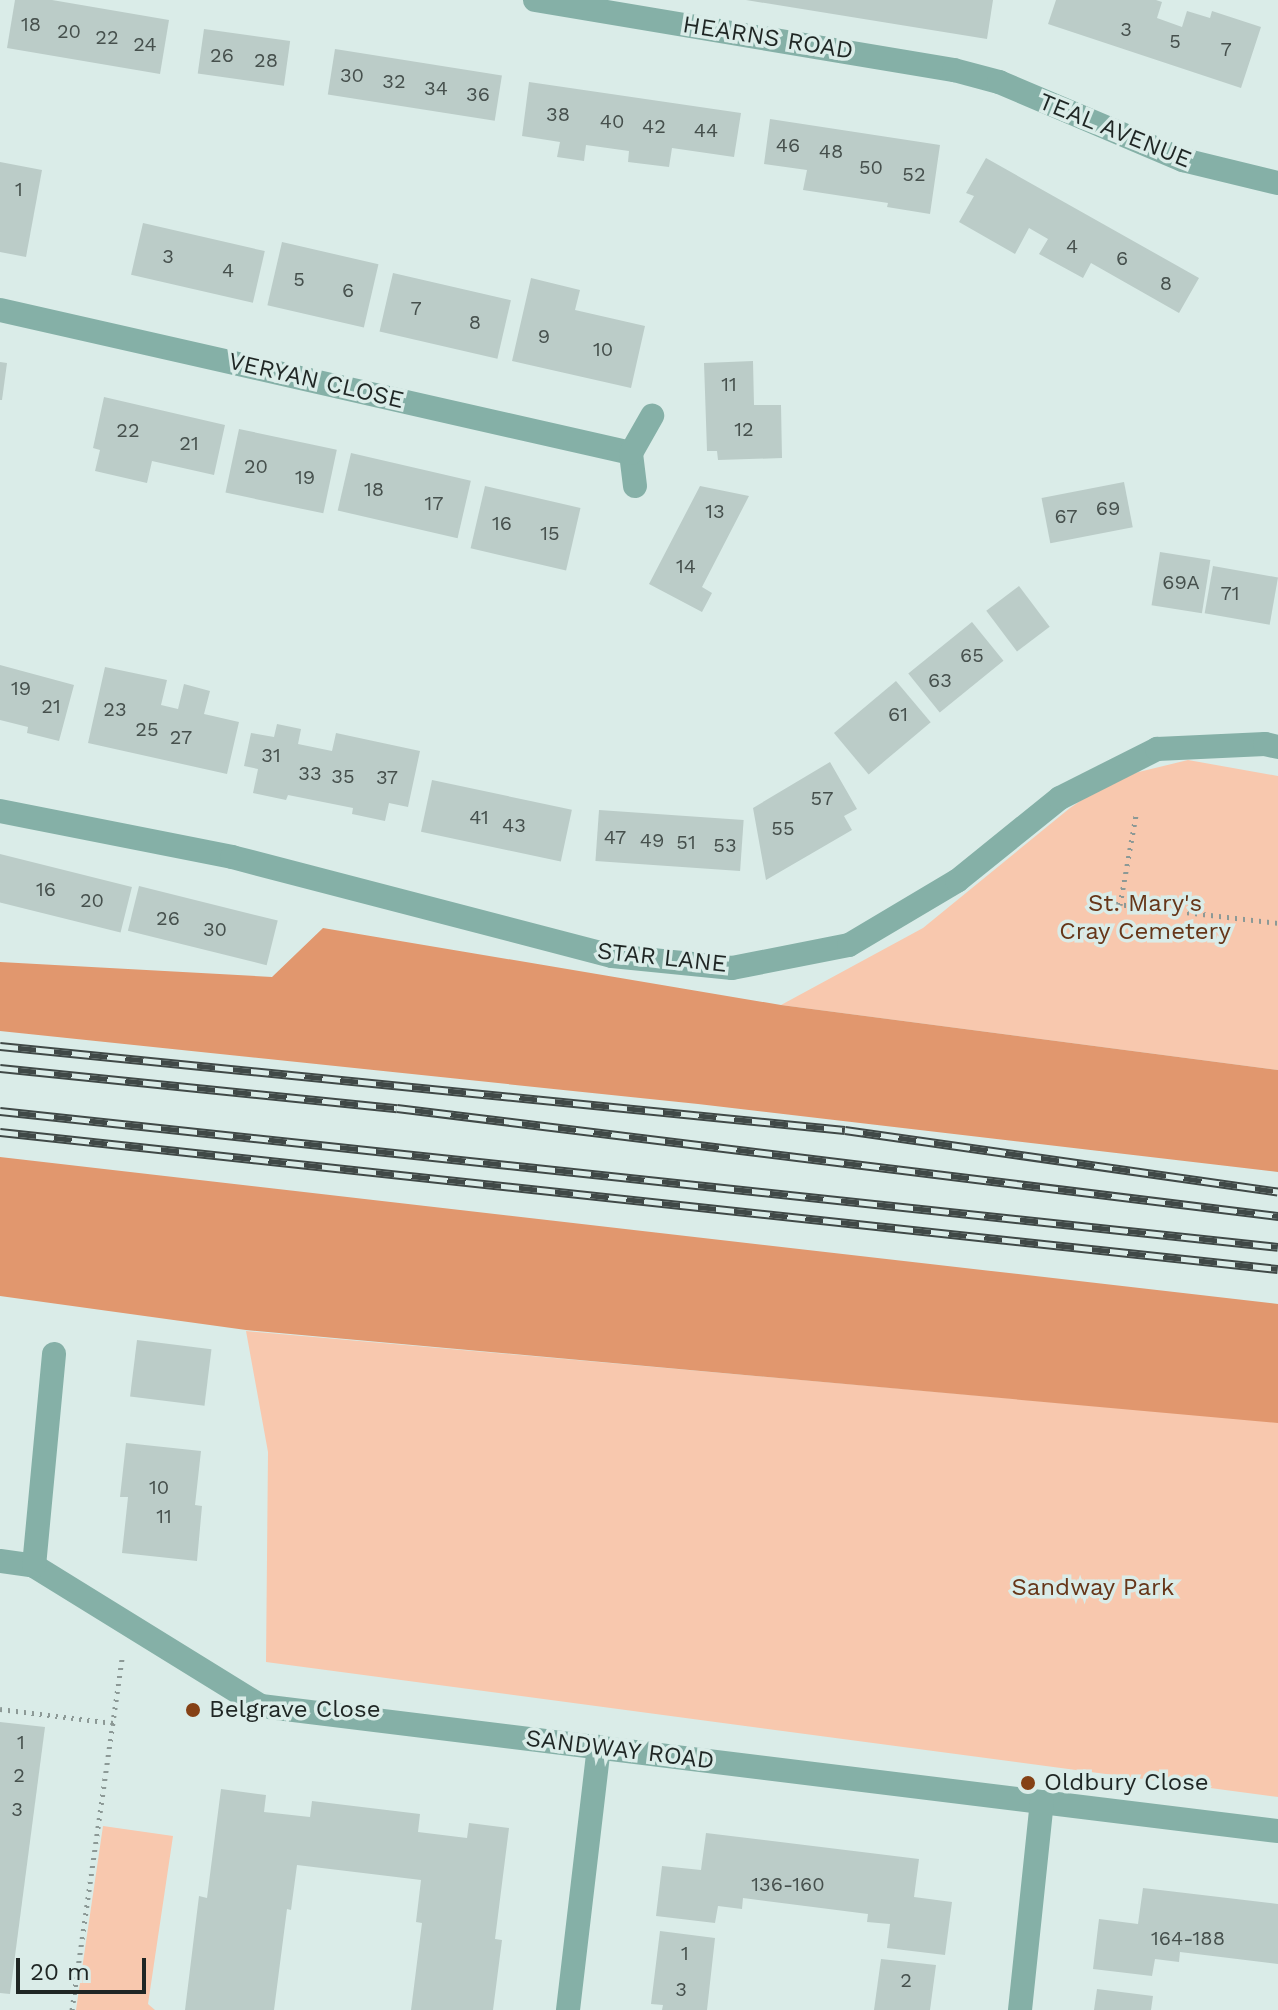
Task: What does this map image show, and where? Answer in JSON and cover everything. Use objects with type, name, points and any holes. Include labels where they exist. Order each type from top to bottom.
[{"type":"street","name":"HEARNS ROAD","points":[[535,0],[954,70]]},
{"type":"street","name":"TEAL AVENUE","points":[[954,70],[999,82],[1183,160],[1278,183]]},
{"type":"street","name":"VERYAN CLOSE","points":[[0,310],[631,453]]},
{"type":"street","points":[[635,486],[631,453],[652,416]]},
{"type":"street","name":"STAR LANE","points":[[0,811],[232,857],[612,956],[732,968],[849,945],[957,881],[1060,798],[1157,749],[1265,744],[1278,747]]},
{"type":"street","points":[[34,1566],[54,1354]]},
{"type":"street","name":"SANDWAY ROAD","points":[[0,1561],[34,1566],[128,1621],[261,1706],[1278,1831]]},
{"type":"street","points":[[568,2010],[599,1747]]},
{"type":"street","points":[[1020,2010],[1042,1802]]},
{"type":"path","points":[[1120,905],[1136,815]]},
{"type":"path","points":[[1100,902],[1278,923]]},
{"type":"path","points":[[72,2010],[128,1621]]},
{"type":"path","points":[[0,1709],[113,1723]]},
{"type":"green space","name":"St. Mary's Cray Cemetery","points":[[1188,760],[1278,776],[1278,1070],[781,1005],[923,928],[1070,808],[1114,778]]},
{"type":"green space","name":"Sandway Park","points":[[246,1331],[1278,1422],[1278,1797],[266,1662],[268,1452]]},
{"type":"green space","points":[[103,1826],[173,1836],[148,2004],[155,2010],[76,2010]]},
{"type":"shaded area","points":[[323,928],[781,1005],[1278,1070],[1278,1172],[698,1104],[0,1031],[0,962],[272,977]]},
{"type":"shaded area","points":[[0,1157],[1278,1304],[1278,1423],[246,1330],[0,1296]]},
{"type":"building","points":[[15,0],[52,0],[169,20],[160,74],[7,48]]},
{"type":"building","points":[[746,0],[993,0],[987,39]]},
{"type":"building","points":[[1056,0],[1156,0],[1162,2],[1157,18],[1182,27],[1187,11],[1210,18],[1212,11],[1261,27],[1241,88],[1048,24]]},
{"type":"building","points":[[204,29],[290,41],[284,86],[198,74]]},
{"type":"building","points":[[335,49],[502,75],[495,121],[328,94]]},
{"type":"building","points":[[529,82],[741,113],[734,157],[672,148],[669,167],[628,162],[629,151],[586,145],[584,161],[557,157],[560,142],[522,136]]},
{"type":"building","points":[[770,119],[940,145],[930,214],[887,207],[888,203],[803,190],[807,170],[764,164]]},
{"type":"building","points":[[986,158],[1199,278],[1179,313],[1091,263],[1083,278],[1039,254],[1048,239],[1029,228],[1015,254],[959,222],[974,196],[966,193]]},
{"type":"building","points":[[0,162],[42,170],[26,257],[0,252]]},
{"type":"building","points":[[143,223],[265,251],[253,303],[131,275]]},
{"type":"building","points":[[282,242],[378,264],[364,328],[267,305]]},
{"type":"building","points":[[393,273],[511,300],[497,359],[380,331]]},
{"type":"building","points":[[531,278],[580,290],[575,310],[645,326],[631,388],[512,361]]},
{"type":"building","points":[[753,361],[754,405],[781,405],[782,458],[718,460],[717,451],[707,451],[704,363]]},
{"type":"building","points":[[0,362],[7,363],[2,400],[0,400]]},
{"type":"building","points":[[104,397],[225,425],[214,475],[152,461],[147,483],[95,471],[100,450],[93,448]]},
{"type":"building","points":[[239,429],[337,450],[323,513],[225,493]]},
{"type":"building","points":[[351,453],[471,481],[458,538],[338,510]]},
{"type":"building","points":[[1124,482],[1133,527],[1050,543],[1042,498]]},
{"type":"building","points":[[485,486],[580,508],[566,570],[471,548]]},
{"type":"building","points":[[700,486],[749,496],[702,587],[712,593],[702,612],[649,584]]},
{"type":"building","points":[[1160,552],[1210,560],[1202,613],[1152,605]]},
{"type":"building","points":[[1213,566],[1278,577],[1270,625],[1205,613]]},
{"type":"building","points":[[1019,586],[1050,627],[1017,651],[986,611]]},
{"type":"building","points":[[972,622],[1003,661],[940,712],[908,674]]},
{"type":"building","points":[[0,665],[74,685],[59,741],[27,733],[28,727],[0,720]]},
{"type":"building","points":[[105,667],[167,680],[161,705],[178,709],[184,684],[210,691],[204,714],[239,722],[227,774],[88,743]]},
{"type":"building","points":[[896,681],[931,722],[869,774],[834,733]]},
{"type":"building","points":[[277,724],[301,729],[298,744],[332,751],[336,733],[420,751],[408,807],[389,803],[385,821],[352,814],[353,808],[288,795],[286,800],[253,793],[258,769],[244,766],[251,733],[274,737]]},
{"type":"building","points":[[830,762],[857,809],[844,816],[852,830],[766,880],[753,808]]},
{"type":"building","points":[[432,780],[572,810],[561,862],[421,832]]},
{"type":"building","points":[[599,810],[744,820],[740,871],[595,861]]},
{"type":"building","points":[[0,854],[132,887],[121,933],[0,902]]},
{"type":"building","points":[[139,886],[278,921],[267,965],[128,931]]},
{"type":"building","points":[[137,1340],[211,1349],[204,1406],[130,1397]]},
{"type":"building","points":[[126,1443],[201,1451],[195,1505],[202,1506],[197,1561],[122,1553],[128,1497],[120,1497]]},
{"type":"building","points":[[0,1722],[45,1727],[10,1994],[0,1993]]},
{"type":"building","points":[[221,1789],[266,1795],[264,1812],[310,1817],[312,1801],[420,1814],[418,1832],[467,1838],[469,1823],[509,1828],[495,1939],[502,1940],[493,2010],[411,2010],[422,1923],[416,1922],[421,1880],[297,1865],[291,1910],[287,1909],[274,2010],[185,2010],[199,1896],[207,1898]]},
{"type":"building","points":[[706,1833],[919,1859],[914,1897],[952,1902],[945,1955],[887,1948],[890,1924],[867,1922],[868,1914],[743,1898],[742,1909],[718,1906],[715,1923],[656,1916],[662,1866],[701,1870]]},
{"type":"building","points":[[1143,1888],[1278,1904],[1278,1964],[1180,1952],[1179,1962],[1155,1959],[1152,1976],[1093,1969],[1099,1919],[1138,1924]]},
{"type":"building","points":[[660,1931],[715,1938],[707,2010],[662,2010],[663,2005],[651,2004]]},
{"type":"building","points":[[881,1959],[936,1965],[930,2010],[874,2010]]},
{"type":"building","points":[[1097,1989],[1153,1996],[1151,2010],[1094,2010]]},
{"type":"railway","points":[[0,1046],[845,1130],[1278,1192]]},
{"type":"railway","points":[[0,1068],[397,1108],[1278,1216]]},
{"type":"railway","points":[[0,1111],[1278,1247]]},
{"type":"railway","points":[[0,1132],[1278,1269]]},
{"type":"place","name":"Belgrave Close","points":[[193,1710]]},
{"type":"place","name":"Oldbury Close","points":[[1028,1783]]}]
